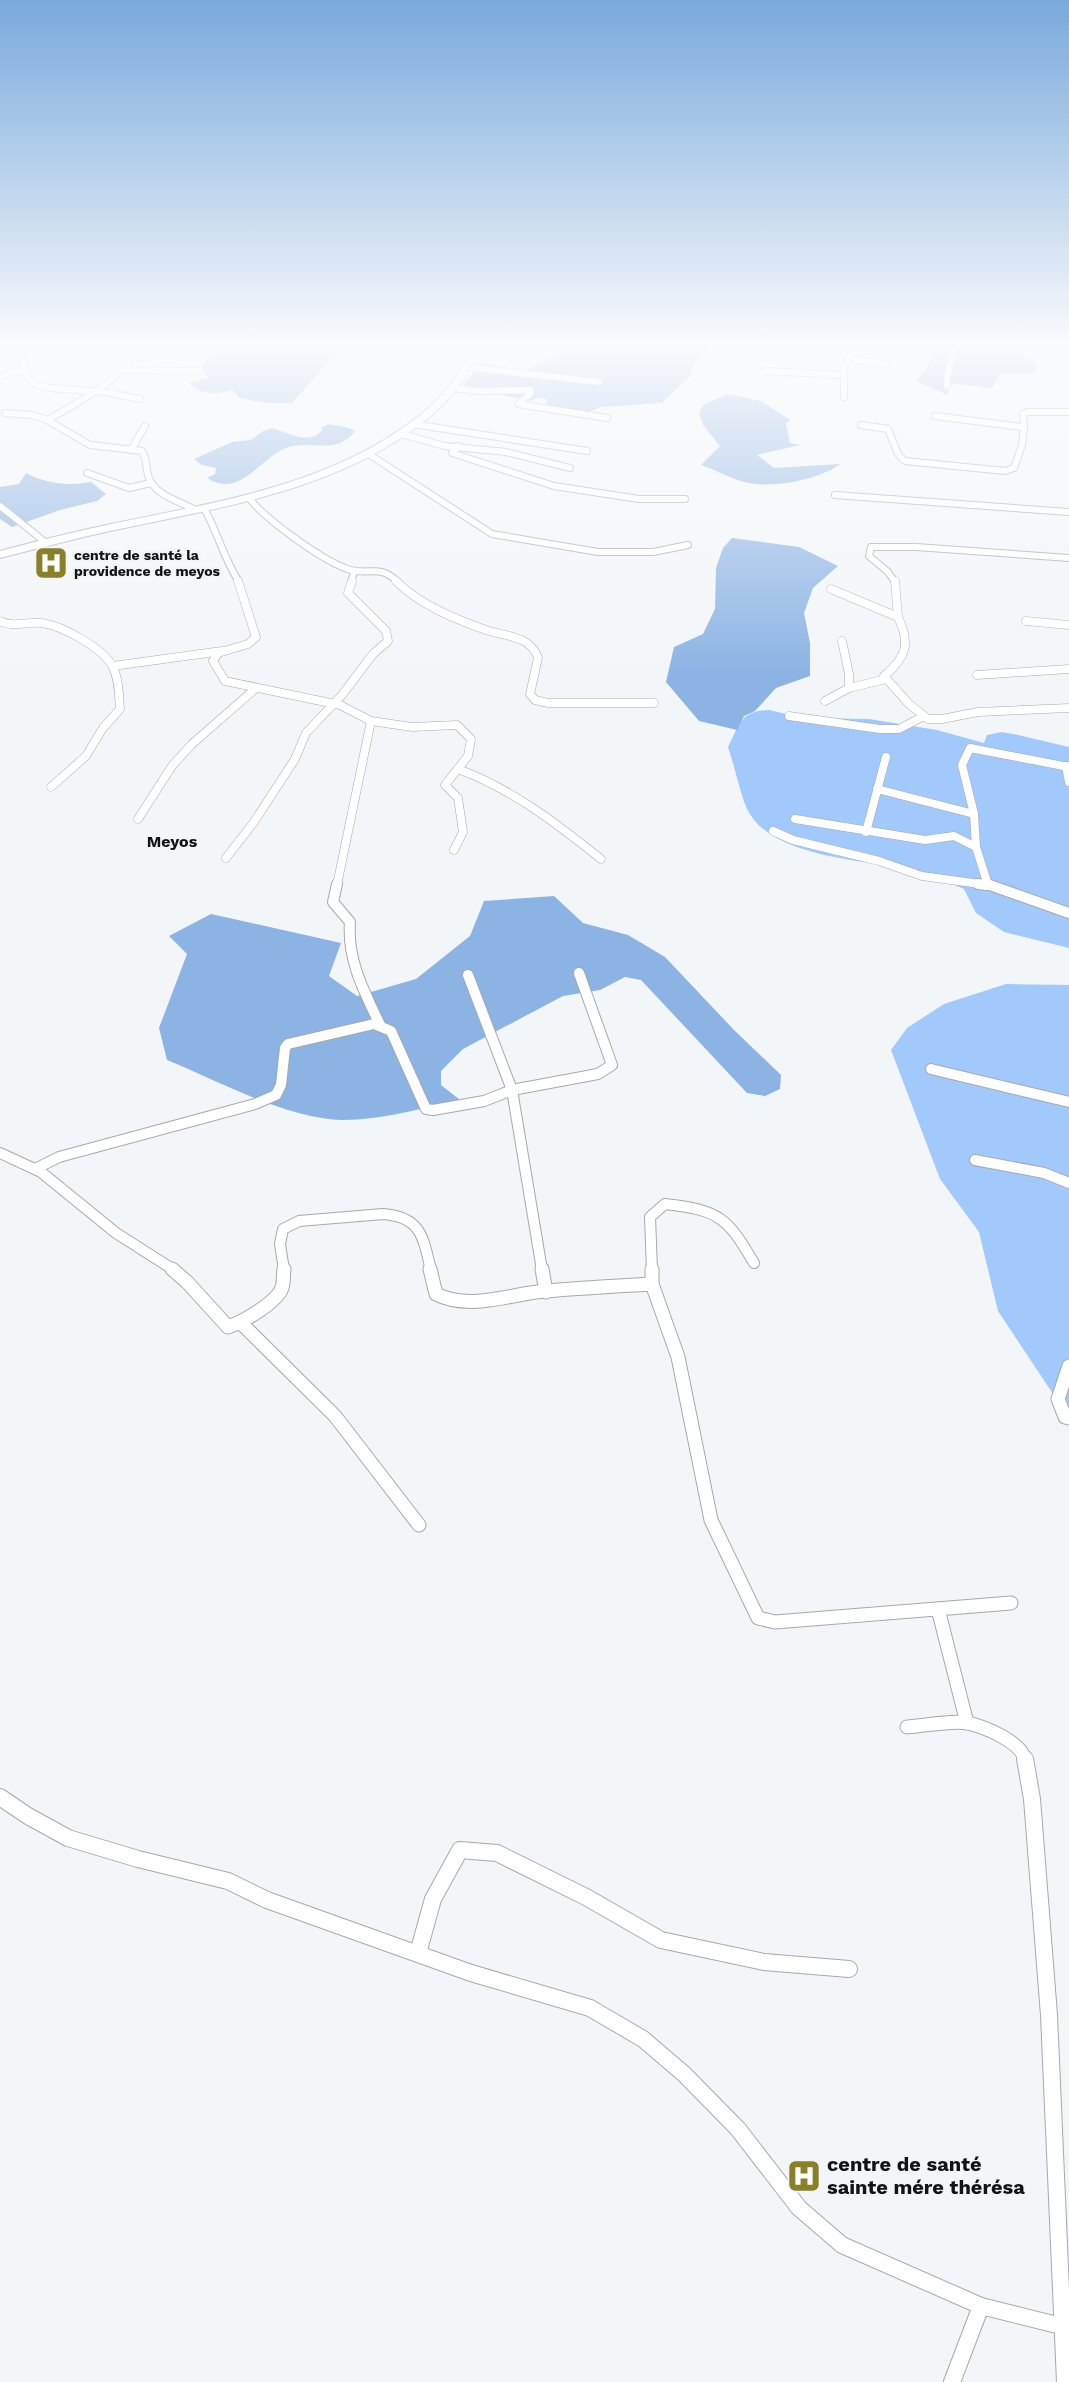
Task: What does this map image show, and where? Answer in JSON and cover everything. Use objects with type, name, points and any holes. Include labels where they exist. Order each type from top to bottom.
[{"type":"highway","points":[[0,555],[45,542],[249,498],[337,467],[365,454]]},
{"type":"street","points":[[113,666],[225,650],[248,644],[256,638],[247,614],[241,586],[225,560],[214,525],[199,509],[162,493],[151,483],[144,454]]},
{"type":"street","points":[[369,454],[492,534],[598,552],[654,552],[688,545]]},
{"type":"street","points":[[456,454],[554,486],[639,499],[685,499]]},
{"type":"street","points":[[515,454],[570,468]]},
{"type":"street","points":[[898,454],[905,461],[1005,471],[1014,468],[1020,454]]},
{"type":"street","points":[[87,473],[129,488],[151,483]]},
{"type":"street","points":[[835,495],[1069,512]]},
{"type":"street","points":[[249,498],[253,506],[319,554],[354,572],[381,570],[391,575],[411,594],[428,603],[495,634],[524,640],[537,653],[539,659],[531,680],[530,694],[535,700],[548,703],[654,703]]},
{"type":"street","points":[[0,506],[45,542]]},
{"type":"street","points":[[885,679],[884,676],[897,666],[906,644],[904,628],[898,617],[895,581],[869,556],[871,547],[916,547],[1069,558]]},
{"type":"street","points":[[226,858],[254,822],[296,759],[306,733],[333,704],[373,654],[388,640],[386,631],[348,593],[354,572]]},
{"type":"street","points":[[831,589],[898,617]]},
{"type":"street","points":[[0,621],[10,627],[40,623],[68,632],[104,656],[113,666],[120,709],[103,728],[86,756],[51,787]]},
{"type":"street","points":[[1026,621],[1069,625]]},
{"type":"street","points":[[842,641],[851,672],[849,688]]},
{"type":"street","points":[[225,650],[213,661],[225,681],[333,704],[371,721],[412,727],[458,725],[471,739],[468,756],[445,785],[458,798],[463,832],[454,850]]},
{"type":"street","points":[[977,675],[1069,669]]},
{"type":"street","points":[[825,701],[849,688],[885,679]]},
{"type":"street","points":[[885,679],[909,704],[924,716],[935,720],[978,712],[1069,708]]},
{"type":"street","points":[[138,819],[172,766],[192,744],[255,688]]},
{"type":"street","points":[[789,716],[880,729],[899,729],[924,716]]},
{"type":"street","points":[[371,721],[333,902],[350,922],[348,933],[354,970],[380,1024],[391,1031],[426,1109],[433,1110],[484,1101],[512,1090],[598,1074],[612,1065],[579,973]]},
{"type":"street","points":[[987,885],[976,847],[974,814],[962,765],[970,748],[1067,766],[1069,782]]},
{"type":"street","points":[[866,832],[886,756]]},
{"type":"street","points":[[458,769],[485,777],[532,806],[601,859]]},
{"type":"street","points":[[877,789],[974,814]]},
{"type":"street","points":[[795,819],[925,840],[954,836],[976,847]]},
{"type":"street","points":[[773,831],[793,840],[879,861],[922,876],[987,885],[1069,913]]},
{"type":"street","points":[[468,975],[512,1090],[546,1292]]},
{"type":"street","points":[[35,1169],[60,1157],[255,1104],[276,1095],[281,1085],[285,1048],[288,1044],[380,1024]]},
{"type":"street","points":[[932,1069],[1069,1102]]},
{"type":"street","points":[[0,1153],[35,1169],[116,1233],[166,1264],[187,1282],[228,1327],[241,1323],[278,1296],[283,1286],[284,1262],[280,1244],[283,1229],[299,1221],[335,1217],[383,1214],[397,1215],[412,1222],[423,1236],[436,1294],[444,1299],[468,1301],[652,1284]]},
{"type":"street","points":[[975,1160],[1044,1173],[1069,1183]]},
{"type":"street","points":[[754,1263],[743,1243],[720,1215],[701,1207],[665,1204],[650,1217],[652,1284],[678,1357],[711,1520],[758,1618],[775,1622],[1011,1603]]},
{"type":"street","points":[[241,1323],[335,1416],[419,1525]]},
{"type":"street","points":[[1069,1366],[1058,1399],[1065,1417],[1069,1418]]},
{"type":"street","points":[[939,1609],[967,1723]]},
{"type":"street","points":[[907,1727],[967,1723],[1007,1738],[1024,1755],[1032,1799],[1049,2015],[1066,2327],[1065,2382]]},
{"type":"street","points":[[0,1797],[28,1816],[68,1838],[138,1859],[228,1881],[267,1900],[471,1973],[517,1984],[590,2008],[644,2039],[684,2074],[738,2129],[799,2208],[842,2245],[981,2306],[1066,2327]]},
{"type":"street","points":[[418,1953],[433,1899],[460,1850],[497,1853],[586,1897],[661,1940],[764,1962],[849,1969]]},
{"type":"street","points":[[952,2382],[981,2306]]},
{"type":"shaded area","points":[[205,454],[275,454],[239,481],[229,484],[218,483],[207,478],[215,474],[216,468],[202,465],[194,459]]},
{"type":"shaded area","points":[[712,454],[761,454],[757,455],[774,468],[840,464],[820,475],[781,484],[756,484],[740,481],[701,465]]},
{"type":"shaded area","points":[[26,473],[57,483],[91,482],[106,494],[97,501],[60,510],[12,527],[0,519],[0,487],[19,484]]},
{"type":"shaded area","points":[[732,538],[799,547],[838,566],[813,588],[804,613],[810,643],[810,676],[776,688],[755,711],[744,716],[737,730],[699,721],[666,682],[674,647],[703,634],[715,609],[716,568],[723,548]]},
{"type":"shaded area","points":[[769,710],[803,718],[869,719],[937,730],[984,743],[987,735],[1002,732],[1069,747],[1069,948],[1004,932],[976,913],[964,889],[943,880],[907,869],[819,854],[775,837],[759,825],[747,809],[728,747],[746,716]]},
{"type":"shaded area","points":[[554,896],[583,923],[628,935],[665,957],[734,1030],[781,1075],[780,1089],[765,1096],[747,1093],[641,980],[625,977],[600,990],[563,996],[463,1049],[441,1071],[441,1085],[460,1100],[387,1116],[343,1120],[299,1113],[253,1098],[167,1060],[159,1028],[187,954],[169,936],[211,914],[341,943],[329,976],[357,996],[416,979],[470,936],[484,901]]},
{"type":"shaded area","points":[[1006,984],[1069,985],[1069,1418],[998,1311],[979,1232],[940,1179],[891,1050],[907,1028],[944,1004]]},
{"type":"place","name":"centre de santé la providence de meyos","points":[[51,563]]},
{"type":"place","name":"centre de santé sainte mére thérésa","points":[[804,2176]]},
{"type":"district","name":"Meyos","points":[[172,841]]}]
